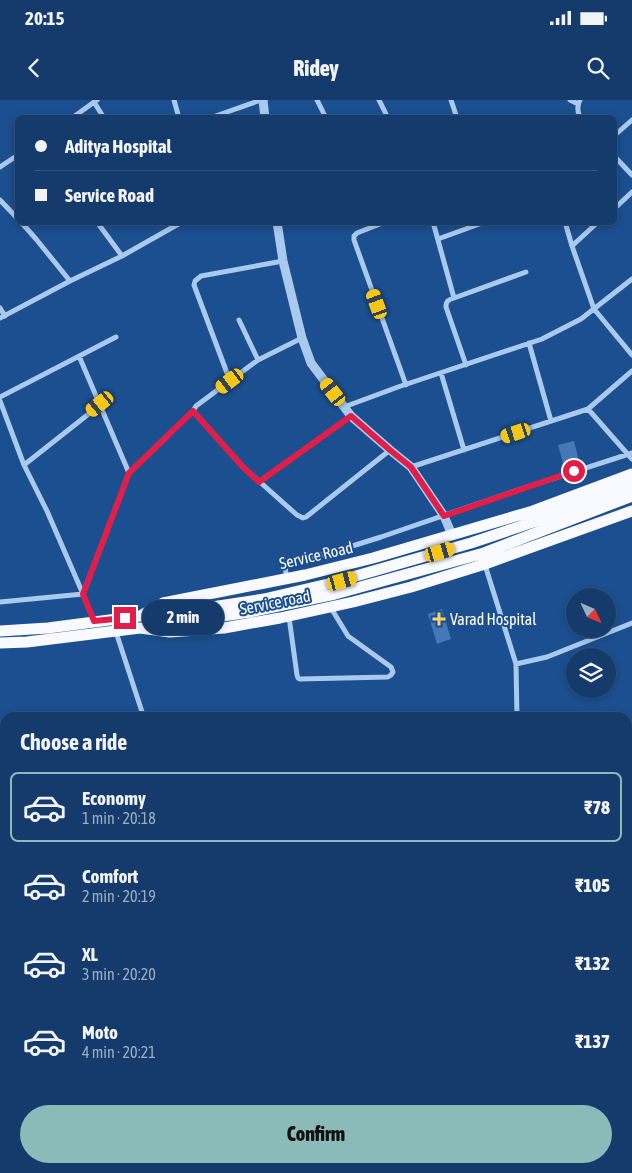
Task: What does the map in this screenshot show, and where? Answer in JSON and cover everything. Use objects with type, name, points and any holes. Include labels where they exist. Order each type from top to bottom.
[{"type":"highway","name":"Service Road","points":[[0,631],[48,628],[94,621],[140,622],[163,604],[287,579],[373,558],[533,511],[632,474]]},
{"type":"highway","points":[[140,622],[192,610],[264,599],[328,584],[471,543],[631,491]]},
{"type":"highway","name":"Service road","points":[[0,643],[27,642],[116,632],[140,622],[170,632],[224,628],[289,616],[411,587],[485,564],[632,511]]},
{"type":"street","points":[[174,100],[178,115]]},
{"type":"street","points":[[219,115],[262,100],[264,115]]},
{"type":"street","points":[[316,100],[324,115]]},
{"type":"street","points":[[379,100],[386,115]]},
{"type":"street","points":[[450,100],[456,115]]},
{"type":"street","points":[[570,100],[579,102],[578,115]]},
{"type":"street","points":[[76,115],[96,101],[103,115]]},
{"type":"street","points":[[617,133],[632,120]]},
{"type":"street","points":[[0,167],[15,157]]},
{"type":"street","points":[[617,159],[632,175]]},
{"type":"street","points":[[617,206],[632,192]]},
{"type":"street","points":[[0,200],[15,216]]},
{"type":"street","points":[[24,225],[70,281]]},
{"type":"street","points":[[99,225],[122,256]]},
{"type":"street","points":[[0,308],[2,317],[122,256],[171,225]]},
{"type":"street","points":[[277,225],[283,261],[302,338],[311,363],[351,416],[411,467],[444,516],[452,535]]},
{"type":"street","points":[[378,225],[357,234],[354,236],[354,240],[406,385]]},
{"type":"street","points":[[433,225],[454,298]]},
{"type":"street","points":[[438,240],[477,225]]},
{"type":"street","points":[[566,225],[594,309],[632,355]]},
{"type":"street","points":[[572,246],[595,225]]},
{"type":"street","points":[[230,381],[194,285],[195,281],[201,276],[283,261]]},
{"type":"street","points":[[466,365],[446,307],[446,302],[526,272]]},
{"type":"street","points":[[344,407],[542,339],[581,319],[632,279]]},
{"type":"street","points":[[239,320],[258,360]]},
{"type":"street","points":[[94,621],[47,511],[24,465],[0,399],[116,337]]},
{"type":"street","points":[[83,594],[129,473],[196,406],[258,360],[302,338]]},
{"type":"street","points":[[529,343],[551,421]]},
{"type":"street","points":[[79,356],[129,473]]},
{"type":"street","points":[[411,467],[588,409],[632,371]]},
{"type":"street","points":[[441,373],[464,450]]},
{"type":"street","points":[[24,465],[100,404]]},
{"type":"street","points":[[287,579],[285,567],[292,560],[327,554],[521,489],[631,455],[588,409]]},
{"type":"street","points":[[193,411],[243,467],[297,515],[303,518],[390,450]]},
{"type":"street","points":[[259,482],[351,416]]},
{"type":"street","points":[[485,564],[516,664],[517,712]]},
{"type":"street","points":[[0,602],[83,594]]},
{"type":"street","points":[[289,616],[298,678],[388,677],[391,675],[393,672],[392,667],[348,636],[330,607]]},
{"type":"street","points":[[516,664],[546,657],[632,623]]},
{"type":"street","points":[[116,632],[142,712]]},
{"type":"building","points":[[574,441],[580,465],[565,470],[558,445]]},
{"type":"building","points":[[442,609],[451,639],[437,644],[428,614]]},
{"type":"place","name":"Varad Hospital","points":[[439,619]]},
{"type":"route","points":[[125,618],[94,621],[83,594],[129,473],[193,411],[243,467],[259,482],[351,416],[411,467],[444,516],[574,471]]}]
